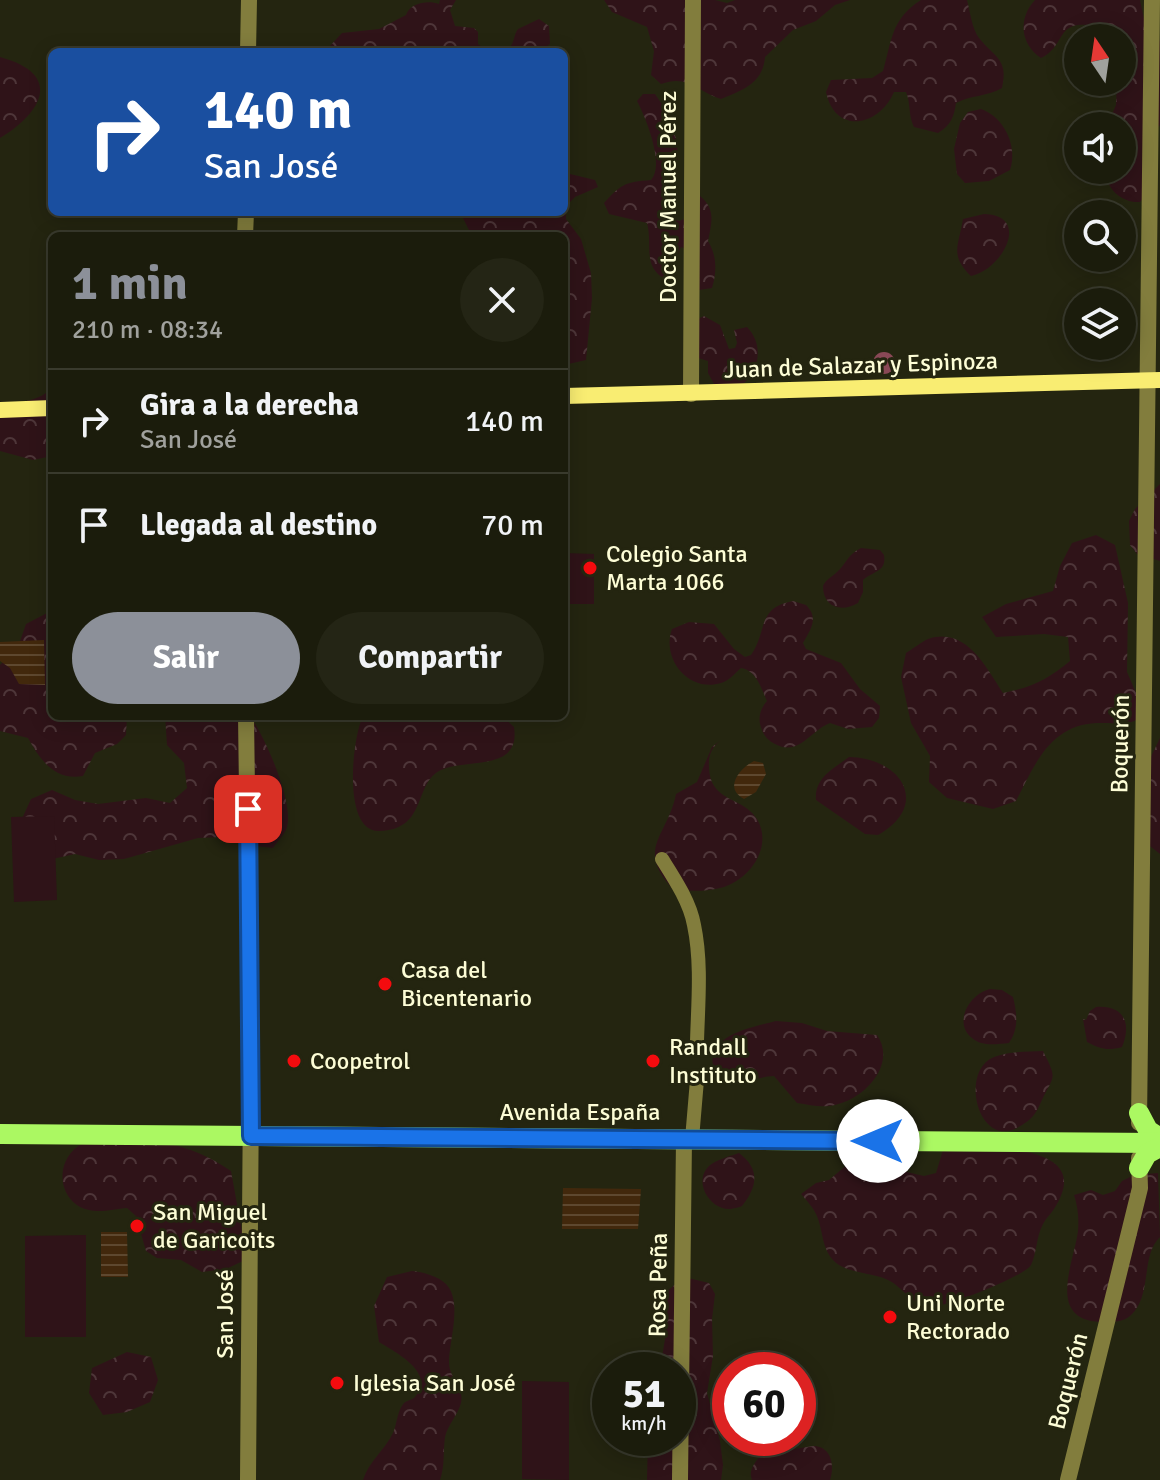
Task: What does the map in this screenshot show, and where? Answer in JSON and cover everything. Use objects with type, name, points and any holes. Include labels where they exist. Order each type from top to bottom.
[{"type":"main road","points":[[1139,1113],[1155,1143],[1139,1168]]},
{"type":"main road","name":"Avenida España","points":[[0,1134],[1155,1143]]},
{"type":"street","points":[[248,48],[249,0]]},
{"type":"street","name":"Doctor Manuel Pérez","points":[[691,394],[693,0]]},
{"type":"street","name":"Boquerón","points":[[1139,1113],[1155,381],[1152,0]]},
{"type":"street","name":"Juan de Salazar y Espinoza","points":[[568,396],[1155,381]]},
{"type":"street","points":[[0,410],[48,408]]},
{"type":"street","name":"San José","points":[[246,720],[251,1136],[248,1480]]},
{"type":"street","name":"Rosa Peña","points":[[680,1480],[688,1139]]},
{"type":"street","name":"Boquerón","points":[[1068,1480],[1140,1188],[1139,1168]]},
{"type":"lane","points":[[662,859],[694,922],[699,966],[697,1042]]},
{"type":"lane","points":[[688,1139],[697,1080]]},
{"type":"green space","points":[[440,0],[456,0],[450,10],[455,26],[474,28],[478,32],[478,44],[485,48],[329,48],[342,33],[379,29],[406,15],[415,5],[439,4]]},
{"type":"green space","points":[[604,0],[715,0],[727,3],[735,0],[850,0],[835,5],[816,21],[793,30],[765,57],[756,79],[744,89],[721,99],[685,82],[661,84],[651,75],[654,51],[647,27],[612,12]]},
{"type":"green space","points":[[921,0],[967,0],[977,34],[1002,64],[1002,88],[956,103],[951,120],[938,133],[914,127],[906,92],[894,92],[887,104],[868,119],[848,120],[838,115],[826,92],[831,80],[872,78],[883,71],[898,23]]},
{"type":"green space","points":[[1035,0],[1140,0],[1144,19],[1160,41],[1160,125],[1154,132],[1149,193],[1140,202],[1121,197],[1109,184],[1136,184],[1136,112],[1113,112],[1116,96],[1136,96],[1136,24],[1064,24],[1064,33],[1054,48],[1041,58],[1025,38],[1024,23]]},
{"type":"green space","points":[[539,19],[549,26],[550,44],[544,48],[507,48],[518,29]]},
{"type":"green space","points":[[0,57],[20,64],[33,73],[39,83],[40,94],[27,117],[0,138]]},
{"type":"green space","points":[[643,94],[655,94],[668,113],[677,142],[678,168],[666,202],[667,215],[679,221],[690,217],[699,195],[710,210],[708,241],[715,264],[712,288],[699,290],[693,252],[681,247],[675,272],[665,279],[658,274],[651,262],[647,223],[609,214],[604,203],[624,185],[651,180],[655,173],[653,141],[637,101]]},
{"type":"green space","points":[[981,109],[1002,125],[1010,142],[1012,161],[1010,170],[989,181],[965,183],[957,174],[954,149],[960,123],[968,112]]},
{"type":"green space","points":[[568,175],[595,180],[598,187],[575,197],[568,204]]},
{"type":"green space","points":[[984,214],[1007,223],[1007,243],[993,264],[971,276],[960,262],[957,249],[963,219]]},
{"type":"green space","points":[[462,216],[566,216],[581,239],[591,273],[592,298],[586,360],[568,364],[568,232],[470,232]]},
{"type":"green space","points":[[704,316],[720,325],[729,349],[735,348],[737,343],[734,330],[747,327],[753,334],[757,358],[752,374],[740,387],[714,384],[708,373],[708,361],[698,358],[698,319]]},
{"type":"green space","points":[[47,393],[48,457],[33,460],[0,451],[0,404],[34,399]]},
{"type":"green space","points":[[1160,484],[1160,561],[1137,554],[1130,545],[1129,521],[1135,509]]},
{"type":"green space","points":[[1096,535],[1115,545],[1128,603],[1127,672],[1146,716],[1126,723],[1081,725],[1067,731],[1046,749],[1016,801],[993,809],[947,798],[929,782],[930,756],[911,723],[901,677],[906,653],[928,639],[953,638],[973,651],[1003,693],[1039,682],[1054,673],[1070,661],[1068,637],[1044,634],[996,637],[982,617],[1006,604],[1053,591],[1060,566],[1072,543]]},
{"type":"green space","points":[[861,548],[880,550],[884,555],[883,565],[863,580],[863,592],[858,603],[845,608],[834,606],[826,599],[823,586]]},
{"type":"green space","points":[[568,553],[594,554],[594,604],[568,604]]},
{"type":"green space","points":[[793,601],[806,605],[812,614],[812,624],[803,643],[806,649],[841,663],[860,689],[880,706],[879,718],[872,727],[848,729],[830,723],[798,745],[783,747],[763,732],[760,714],[767,701],[751,673],[741,668],[724,682],[709,685],[689,678],[674,662],[670,640],[672,629],[689,622],[714,624],[734,649],[745,657],[751,655],[764,622],[773,609]]},
{"type":"green space","points":[[48,613],[48,720],[127,720],[126,735],[117,744],[95,753],[83,776],[73,777],[56,772],[43,761],[28,738],[0,731],[0,665],[18,647],[26,624]]},
{"type":"green space","points":[[165,720],[252,720],[270,754],[286,802],[287,827],[273,848],[247,845],[224,837],[198,838],[124,859],[99,860],[75,854],[48,860],[20,823],[31,799],[52,790],[75,800],[98,804],[146,798],[170,803],[187,788],[184,763],[167,745]]},
{"type":"green space","points":[[362,720],[506,720],[514,727],[514,741],[509,751],[501,757],[441,770],[432,776],[413,815],[395,829],[379,831],[367,827],[359,817],[355,801],[353,762]]},
{"type":"green space","points":[[1160,738],[1160,854],[1146,843],[1144,771]]},
{"type":"green space","points":[[721,740],[710,755],[711,779],[721,793],[744,806],[757,819],[761,829],[761,850],[751,869],[734,883],[712,890],[674,890],[656,864],[657,842],[676,794],[697,782],[712,747]]},
{"type":"green space","points":[[849,757],[868,759],[883,765],[903,785],[906,797],[903,810],[894,823],[878,835],[865,834],[816,800],[821,780]]},
{"type":"green space","points":[[54,816],[57,900],[14,902],[11,817]]},
{"type":"green space","points":[[990,989],[1002,990],[1013,997],[1016,1021],[1009,1043],[980,1043],[966,1032],[966,1010],[976,997]]},
{"type":"green space","points":[[1096,1007],[1113,1009],[1123,1017],[1126,1030],[1122,1047],[1104,1049],[1087,1042],[1083,1019],[1086,1020]]},
{"type":"green space","points":[[776,1021],[802,1023],[827,1031],[877,1035],[883,1057],[875,1079],[857,1096],[835,1105],[816,1106],[797,1103],[774,1076],[741,1083],[719,1076],[712,1059],[722,1041],[743,1030]]},
{"type":"green space","points":[[1043,1051],[1052,1077],[1034,1114],[1017,1128],[1003,1131],[992,1127],[983,1118],[978,1105],[977,1077],[983,1065],[1000,1055]]},
{"type":"green space","points":[[104,1135],[185,1148],[231,1171],[247,1259],[226,1269],[202,1272],[181,1260],[157,1258],[146,1251],[136,1216],[127,1208],[93,1211],[73,1202],[64,1187],[65,1162],[77,1147]]},
{"type":"green space","points":[[1012,1148],[1049,1159],[1057,1165],[1064,1182],[1054,1209],[1041,1229],[1031,1265],[1000,1283],[938,1306],[924,1306],[890,1281],[838,1265],[826,1249],[815,1211],[801,1194],[816,1183],[829,1180],[848,1164],[861,1161],[887,1164],[924,1176],[936,1173],[943,1150]]},
{"type":"green space","points":[[739,1153],[751,1165],[754,1185],[742,1206],[722,1208],[706,1193],[704,1172],[715,1162]]},
{"type":"green space","points":[[1158,1173],[1160,1237],[1150,1255],[1142,1298],[1137,1308],[1120,1321],[1083,1319],[1073,1311],[1068,1301],[1069,1273],[1078,1231],[1074,1195],[1091,1190],[1103,1195],[1115,1191],[1122,1181],[1134,1175]]},
{"type":"green space","points":[[86,1235],[86,1337],[25,1337],[25,1236]]},
{"type":"green space","points":[[412,1271],[439,1279],[451,1292],[454,1311],[449,1363],[461,1393],[461,1403],[445,1437],[440,1480],[363,1480],[393,1433],[402,1406],[414,1398],[420,1388],[421,1380],[411,1364],[379,1342],[374,1306],[387,1277]]},
{"type":"green space","points":[[684,1277],[709,1283],[715,1294],[713,1352],[707,1393],[712,1411],[712,1456],[722,1456],[721,1480],[647,1480],[648,1456],[696,1456],[696,1352],[663,1352],[665,1339],[659,1302]]},
{"type":"green space","points":[[127,1352],[151,1357],[158,1380],[150,1402],[127,1412],[103,1415],[89,1393],[92,1368]]},
{"type":"green space","points":[[522,1381],[569,1382],[569,1480],[522,1479]]},
{"type":"green space","points":[[816,1446],[828,1453],[832,1468],[830,1480],[752,1480],[755,1463],[760,1456],[816,1456]]},
{"type":"shaded area","points":[[44,640],[45,685],[19,684],[10,668],[0,661],[0,642]]},
{"type":"shaded area","points":[[754,761],[763,763],[766,774],[756,792],[744,799],[734,784],[739,773]]},
{"type":"shaded area","points":[[563,1188],[641,1189],[638,1229],[562,1229]]},
{"type":"shaded area","points":[[101,1232],[127,1232],[128,1277],[101,1277]]},
{"type":"place","name":"Colegio Santa Marta 1066","points":[[590,568]]},
{"type":"place","name":"Casa del Bicentenario","points":[[385,984]]},
{"type":"place","name":"Coopetrol","points":[[294,1061]]},
{"type":"place","name":"Randall Instituto","points":[[653,1061]]},
{"type":"place","name":"San Miguel de Garicoits","points":[[137,1226]]},
{"type":"place","name":"Uni Norte Rectorado","points":[[890,1317]]},
{"type":"place","name":"Iglesia San José","points":[[337,1383]]},
{"type":"route","points":[[248,809],[251,1136],[878,1141]]}]
